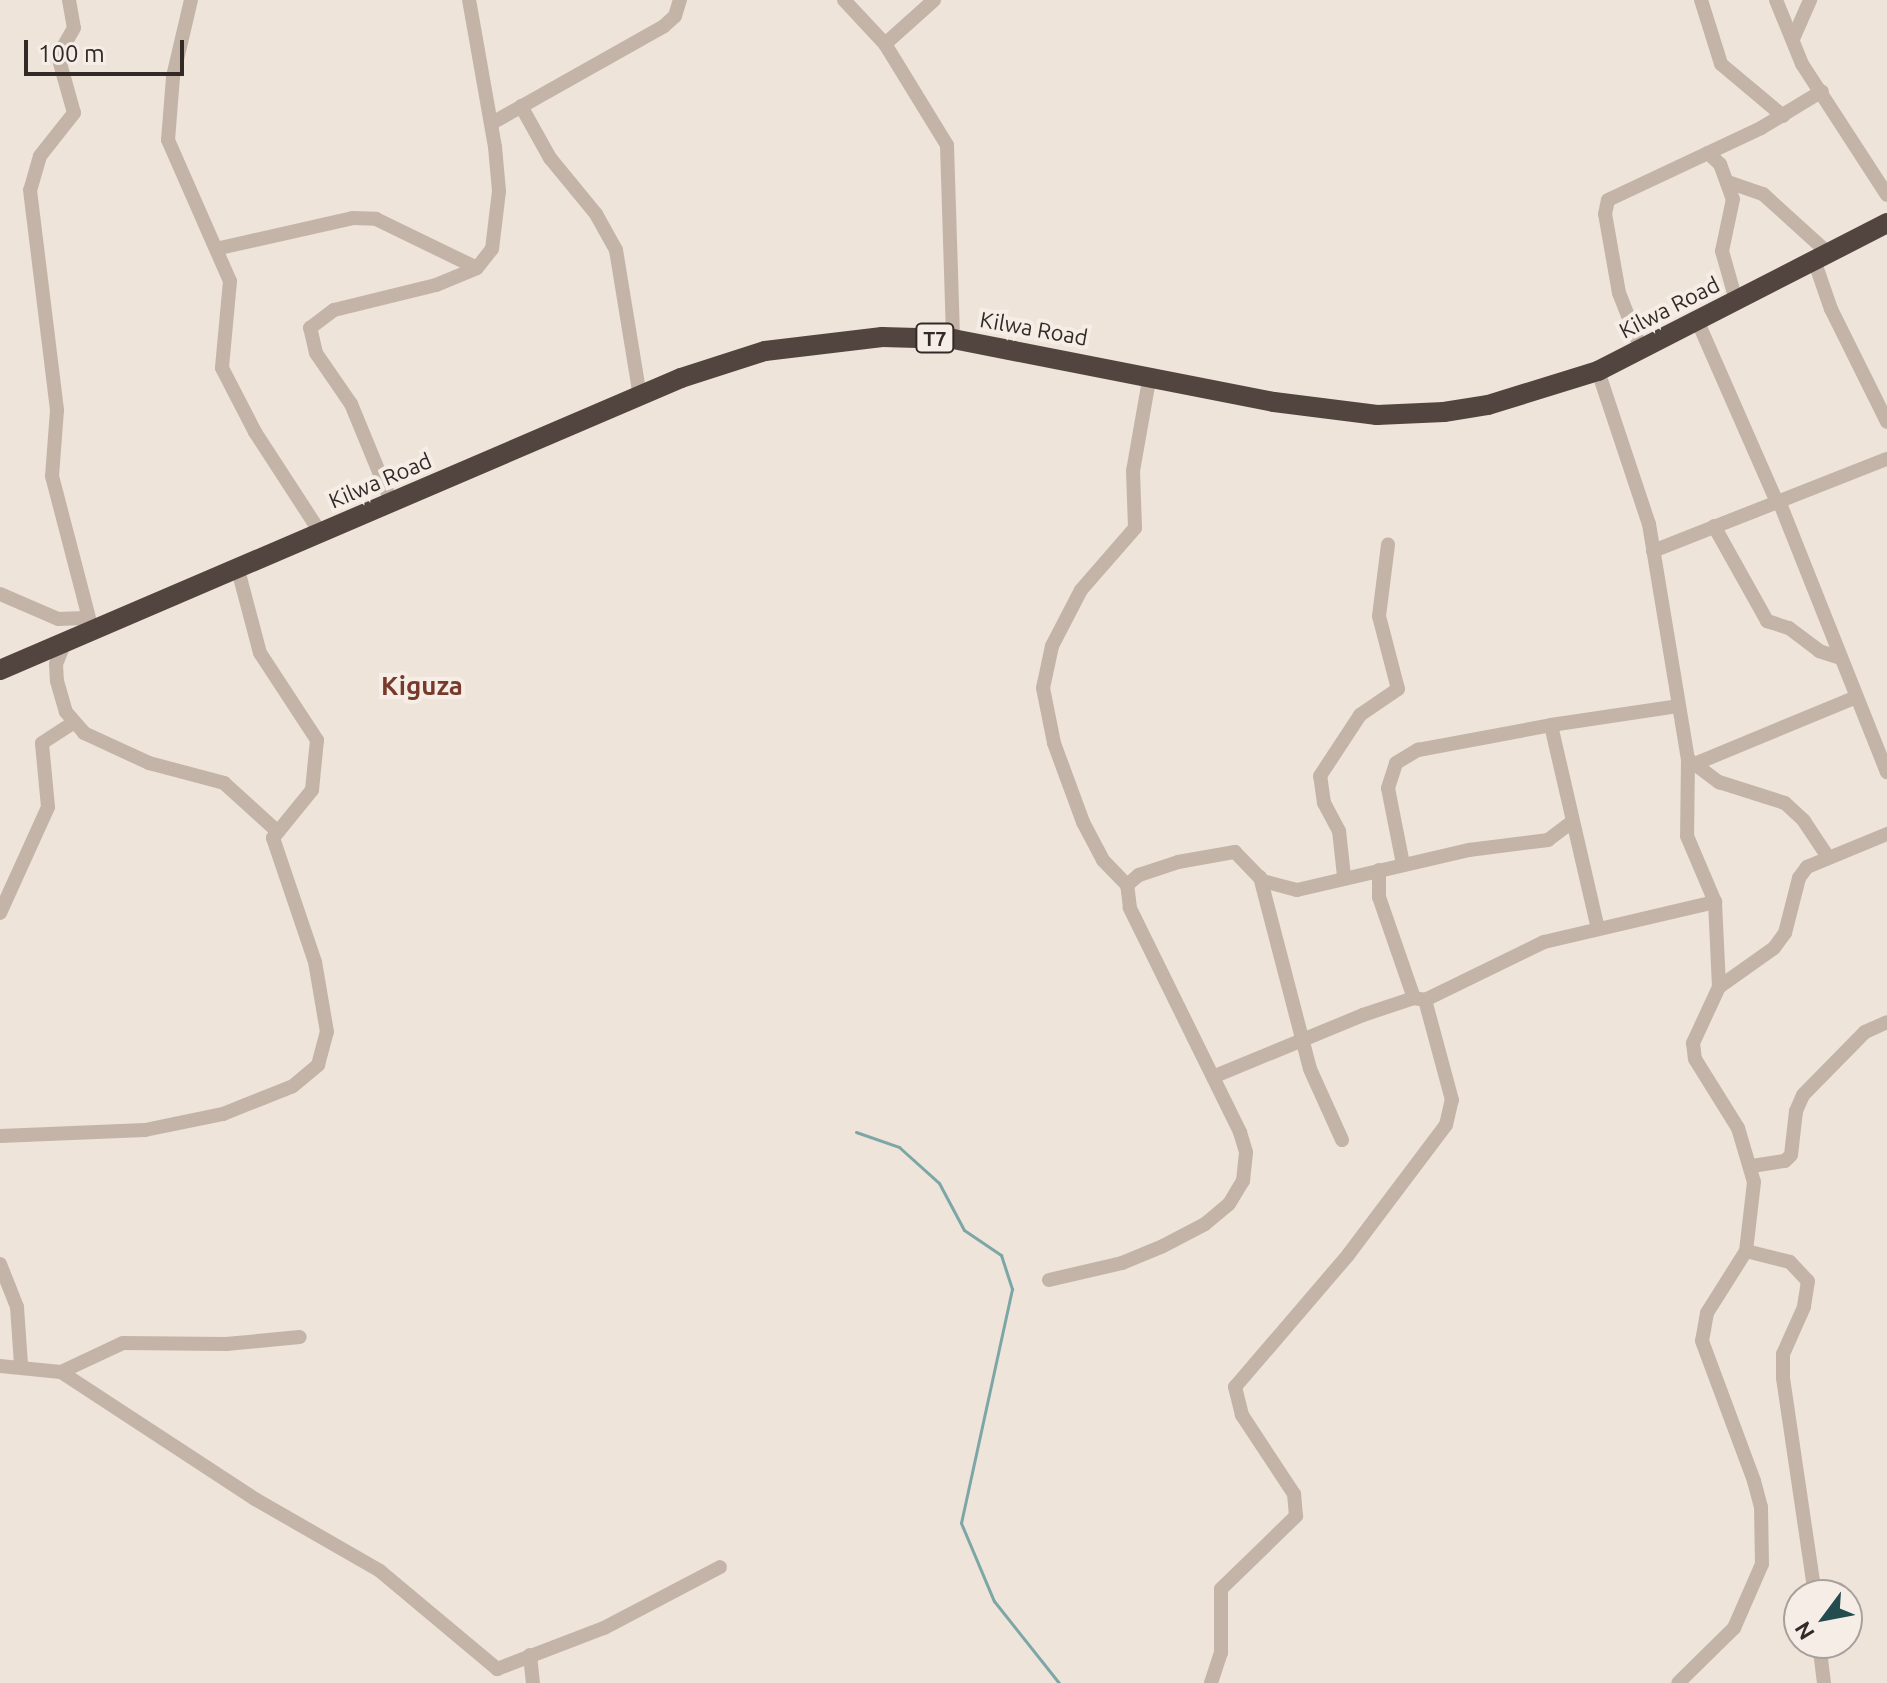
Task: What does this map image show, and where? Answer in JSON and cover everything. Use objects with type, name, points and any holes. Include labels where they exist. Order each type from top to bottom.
[{"type":"highway","name":"Kilwa Road","points":[[0,670],[65,642],[89,624],[320,532],[640,397],[765,351],[882,337],[953,339],[1150,375],[1274,402],[1377,415],[1488,405],[1598,371],[1887,223]]},
{"type":"street","points":[[0,594],[58,619],[89,624],[52,476],[57,410],[29,178],[40,156],[72,120],[57,51],[74,28],[69,0]]},
{"type":"street","points":[[191,0],[173,77],[168,140],[220,248],[232,297],[222,359],[225,378],[320,532]]},
{"type":"street","points":[[391,501],[351,404],[316,353],[310,328],[334,310],[436,285],[477,268],[492,249],[498,227],[492,123],[469,0]]},
{"type":"street","points":[[492,123],[664,26],[675,16],[680,0]]},
{"type":"street","points":[[844,0],[885,44],[947,145],[953,339]]},
{"type":"street","points":[[885,44],[934,0]]},
{"type":"street","points":[[1702,0],[1721,64],[1783,116]]},
{"type":"street","points":[[1776,0],[1802,64],[1887,195]]},
{"type":"street","points":[[1793,39],[1810,0]]},
{"type":"street","points":[[1641,349],[1619,293],[1605,207],[1620,190],[1708,153],[1783,116],[1822,91]]},
{"type":"street","points":[[521,106],[550,158],[596,214],[616,250],[640,397]]},
{"type":"street","points":[[1708,153],[1728,182],[1733,209],[1722,251],[1736,300]]},
{"type":"street","points":[[1728,182],[1763,194],[1821,257],[1831,309],[1887,422]]},
{"type":"street","points":[[220,248],[353,218],[376,219],[477,268]]},
{"type":"street","points":[[1697,320],[1778,501],[1886,768]]},
{"type":"street","points":[[1598,371],[1642,496],[1678,706],[1692,761],[1687,836],[1715,902],[1719,987],[1693,1043],[1695,1059],[1731,1113],[1752,1166],[1754,1202],[1746,1251],[1707,1313],[1702,1341],[1761,1507],[1762,1564],[1734,1628],[1678,1683]]},
{"type":"street","points":[[1049,1280],[1122,1263],[1205,1224],[1229,1204],[1243,1181],[1246,1152],[1215,1076],[1130,908],[1127,885],[1103,860],[1083,822],[1054,743],[1043,688],[1052,646],[1081,590],[1135,528],[1133,471],[1150,375]]},
{"type":"street","points":[[1653,551],[1887,459]]},
{"type":"street","points":[[1714,526],[1767,621],[1789,628],[1819,651],[1841,658]]},
{"type":"street","points":[[1344,876],[1339,831],[1324,803],[1320,776],[1360,715],[1398,689],[1379,616],[1388,545]]},
{"type":"street","points":[[0,1136],[166,1127],[223,1114],[308,1077],[318,1065],[327,1032],[315,962],[274,845],[277,831],[312,790],[317,740],[260,653],[237,566]]},
{"type":"street","points":[[65,642],[56,664],[57,681],[74,722],[102,744],[237,789],[277,831]]},
{"type":"street","points":[[1692,761],[1856,697]]},
{"type":"street","points":[[1403,864],[1388,788],[1396,763],[1418,750],[1624,710],[1678,706]]},
{"type":"street","points":[[0,913],[48,807],[42,743],[74,722]]},
{"type":"street","points":[[1551,725],[1598,929]]},
{"type":"street","points":[[1692,761],[1719,782],[1785,803],[1804,821],[1828,857]]},
{"type":"street","points":[[1127,885],[1165,866],[1222,852],[1243,857],[1260,877],[1279,888],[1297,890],[1344,876],[1403,864],[1548,840],[1572,822]]},
{"type":"street","points":[[1719,987],[1774,948],[1785,933],[1799,878],[1807,867],[1887,834]]},
{"type":"street","points":[[1211,1683],[1221,1653],[1221,1589],[1296,1516],[1294,1494],[1242,1415],[1235,1387],[1348,1255],[1446,1125],[1452,1100],[1419,999],[1379,897],[1379,870]]},
{"type":"street","points":[[1260,877],[1310,1069],[1342,1140]]},
{"type":"street","points":[[1215,1076],[1419,999],[1531,946],[1715,902]]},
{"type":"street","points":[[1752,1166],[1785,1161],[1791,1155],[1796,1111],[1803,1095],[1854,1042],[1887,1022]]},
{"type":"street","points":[[1746,1251],[1790,1262],[1808,1281],[1804,1307],[1783,1354],[1783,1378],[1813,1579]]},
{"type":"street","points":[[0,1264],[17,1307],[21,1364]]},
{"type":"street","points":[[61,1372],[123,1343],[226,1344],[300,1337]]},
{"type":"street","points":[[0,1366],[21,1364],[61,1372],[255,1499],[380,1571],[441,1619],[488,1666],[497,1669],[604,1628],[720,1567]]},
{"type":"street","points":[[530,1655],[533,1683]]},
{"type":"street","points":[[1821,1659],[1824,1683]]},
{"type":"waterway","points":[[856,1132],[899,1147],[939,1183],[964,1230],[1001,1255],[1012,1289],[961,1523],[994,1601],[1059,1683]]},
{"type":"district","name":"Kiguza","points":[[422,686]]}]
